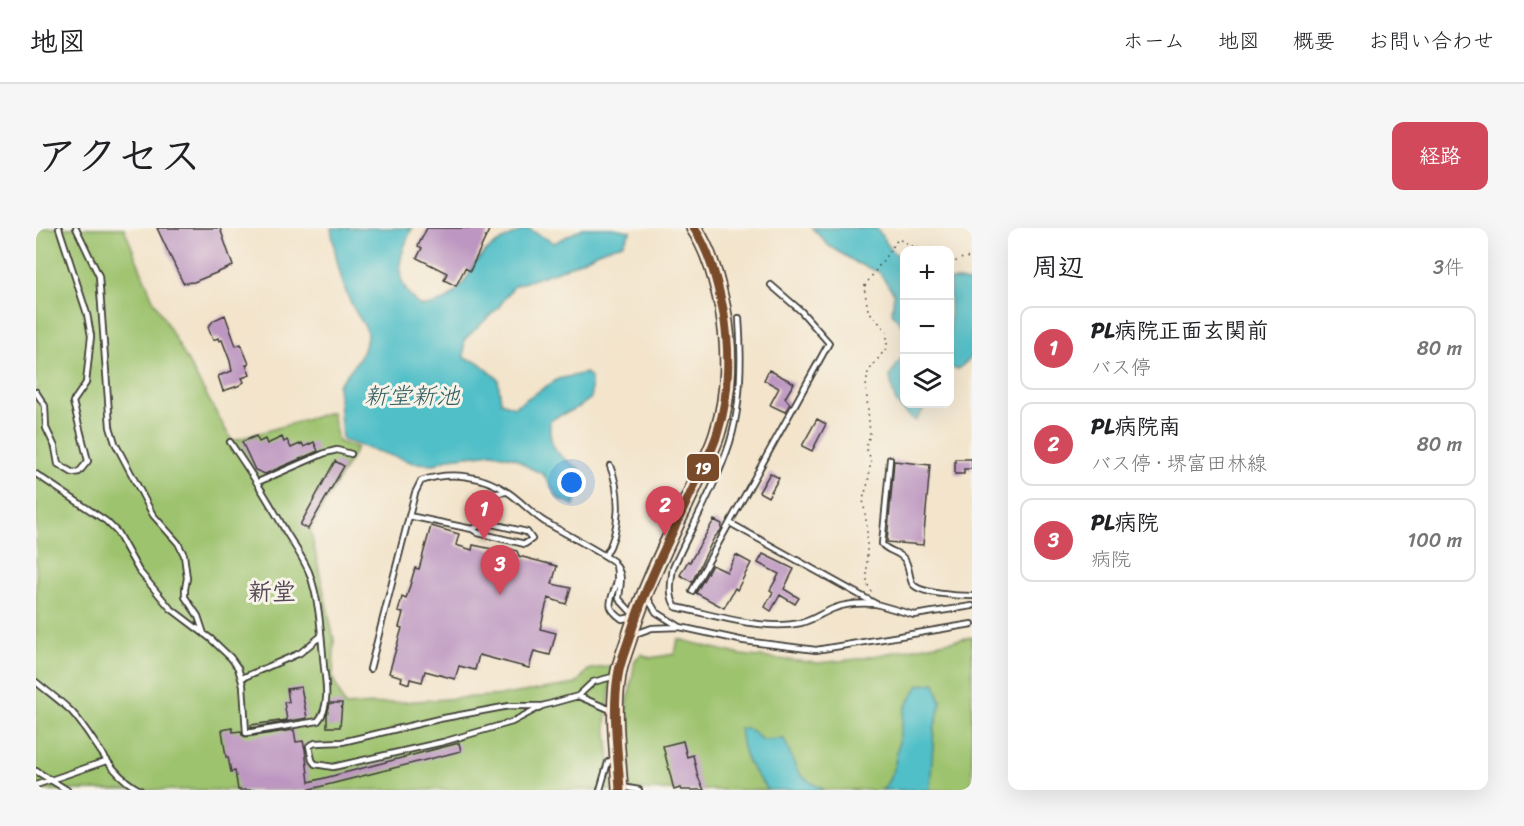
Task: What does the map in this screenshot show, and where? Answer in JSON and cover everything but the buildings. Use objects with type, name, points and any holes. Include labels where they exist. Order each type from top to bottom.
[{"type":"main road","points":[[620,788],[615,711],[618,676],[645,594],[718,433],[724,403],[728,372],[725,318],[710,261],[694,228]]},
{"type":"lane","points":[[36,392],[45,406],[46,428],[55,447],[58,464],[73,473],[79,472],[88,461],[73,402],[86,383],[91,336],[87,314],[59,228]]},
{"type":"lane","points":[[76,228],[99,276],[110,427],[115,442],[153,515],[178,543],[184,555],[187,578],[184,589],[186,597],[198,616],[204,634]]},
{"type":"lane","points":[[692,591],[829,342],[801,311],[771,285]]},
{"type":"lane","points":[[740,318],[740,385],[738,407],[730,442],[672,568],[673,603],[676,608],[765,624],[785,625],[817,618],[834,608],[857,603],[876,604]]},
{"type":"lane","points":[[36,474],[106,521],[117,532],[139,571],[166,603],[231,658],[242,678],[246,733],[318,721],[325,707],[322,625],[309,573],[258,482],[230,442]]},
{"type":"lane","points":[[258,482],[325,453],[337,450],[351,454]]},
{"type":"lane","points":[[890,459],[882,544],[886,550],[900,555],[905,560],[912,584],[917,589],[972,597]]},
{"type":"lane","points":[[605,556],[611,547],[618,508],[610,466]]},
{"type":"lane","points":[[370,669],[409,516],[421,481],[428,478],[449,476],[477,478],[493,484],[508,492],[543,520],[605,556],[616,565],[621,574],[620,599],[636,617]]},
{"type":"lane","points":[[472,530],[477,527],[483,503],[489,494],[508,492]]},
{"type":"lane","points":[[409,516],[525,544],[532,539],[527,532],[479,521]]},
{"type":"lane","points":[[730,523],[876,604],[914,615],[972,606]]},
{"type":"lane","points":[[616,565],[616,584],[611,593],[612,612],[622,619],[636,617]]},
{"type":"lane","points":[[645,594],[656,612],[680,627]]},
{"type":"lane","points":[[630,635],[652,628],[680,627],[744,641],[816,650],[972,624]]},
{"type":"lane","points":[[242,678],[300,653],[321,635]]},
{"type":"lane","points":[[542,706],[508,706],[439,719],[342,742],[315,743],[309,746],[310,754],[315,764],[333,767],[443,742],[512,722],[542,706],[578,696],[593,682],[618,676]]},
{"type":"lane","points":[[36,682],[73,713],[106,761],[140,790]]},
{"type":"lane","points":[[578,696],[615,711]]},
{"type":"lane","points":[[600,790],[608,762],[618,758]]},
{"type":"lane","points":[[36,785],[106,761]]},
{"type":"lane","points":[[36,771],[67,790]]},
{"type":"lane","points":[[620,788],[639,790]]},
{"type":"path","points":[[876,604],[867,583],[867,527],[863,500],[871,459],[866,448],[870,434],[866,387],[868,372],[887,347],[887,332],[868,310],[864,287],[898,238],[913,246]]},
{"type":"path","points":[[954,262],[965,257],[972,259]]},
{"type":"green space","points":[[36,228],[124,228],[152,297],[232,441],[332,412],[338,442],[357,448],[310,528],[334,640],[333,678],[345,706],[504,695],[576,684],[588,670],[613,665],[606,724],[613,790],[36,790]]},
{"type":"green space","points":[[972,637],[972,790],[629,790],[626,714],[635,660],[641,654],[650,658],[675,654],[678,639],[741,655],[818,663],[858,659]]},
{"type":"water","name":"新堂新池","points":[[331,228],[412,228],[403,250],[400,270],[405,288],[420,306],[428,306],[447,299],[487,251],[499,242],[527,228],[554,243],[583,228],[612,228],[631,231],[623,244],[605,249],[566,268],[514,286],[498,308],[464,340],[464,358],[478,362],[498,379],[501,402],[514,407],[558,379],[586,373],[591,379],[591,398],[579,407],[550,420],[551,438],[556,450],[565,460],[580,469],[581,484],[574,505],[559,499],[543,474],[515,458],[493,453],[450,458],[435,464],[414,463],[342,440],[338,385],[361,354],[367,332],[345,290]]},
{"type":"water","points":[[812,228],[875,228],[878,230],[891,250],[900,257],[900,323],[892,313],[894,293],[879,272],[857,263],[829,246]]},
{"type":"water","points":[[954,280],[972,283],[972,351],[970,359],[958,369],[954,368]]},
{"type":"water","points":[[900,360],[900,408],[894,397],[890,376]]},
{"type":"water","points":[[900,408],[924,408],[916,421]]},
{"type":"water","points":[[935,683],[941,702],[934,730],[930,790],[882,790],[888,782],[895,763],[906,706],[919,685]]},
{"type":"water","points":[[740,728],[751,730],[762,740],[784,739],[801,775],[825,790],[768,790],[748,762]]},
{"type":"transit line","name":"19","points":[[620,790],[616,733],[616,690],[620,665],[652,576],[716,438],[727,386],[728,355],[723,309],[709,257],[694,228]]},
{"type":"place","name":"PL病院南","points":[[665,536]]},
{"type":"place","name":"PL病院正面玄関前","points":[[484,540]]},
{"type":"place","name":"PL病院","points":[[500,595]]},
{"type":"district","name":"新堂","points":[[272,592]]}]
